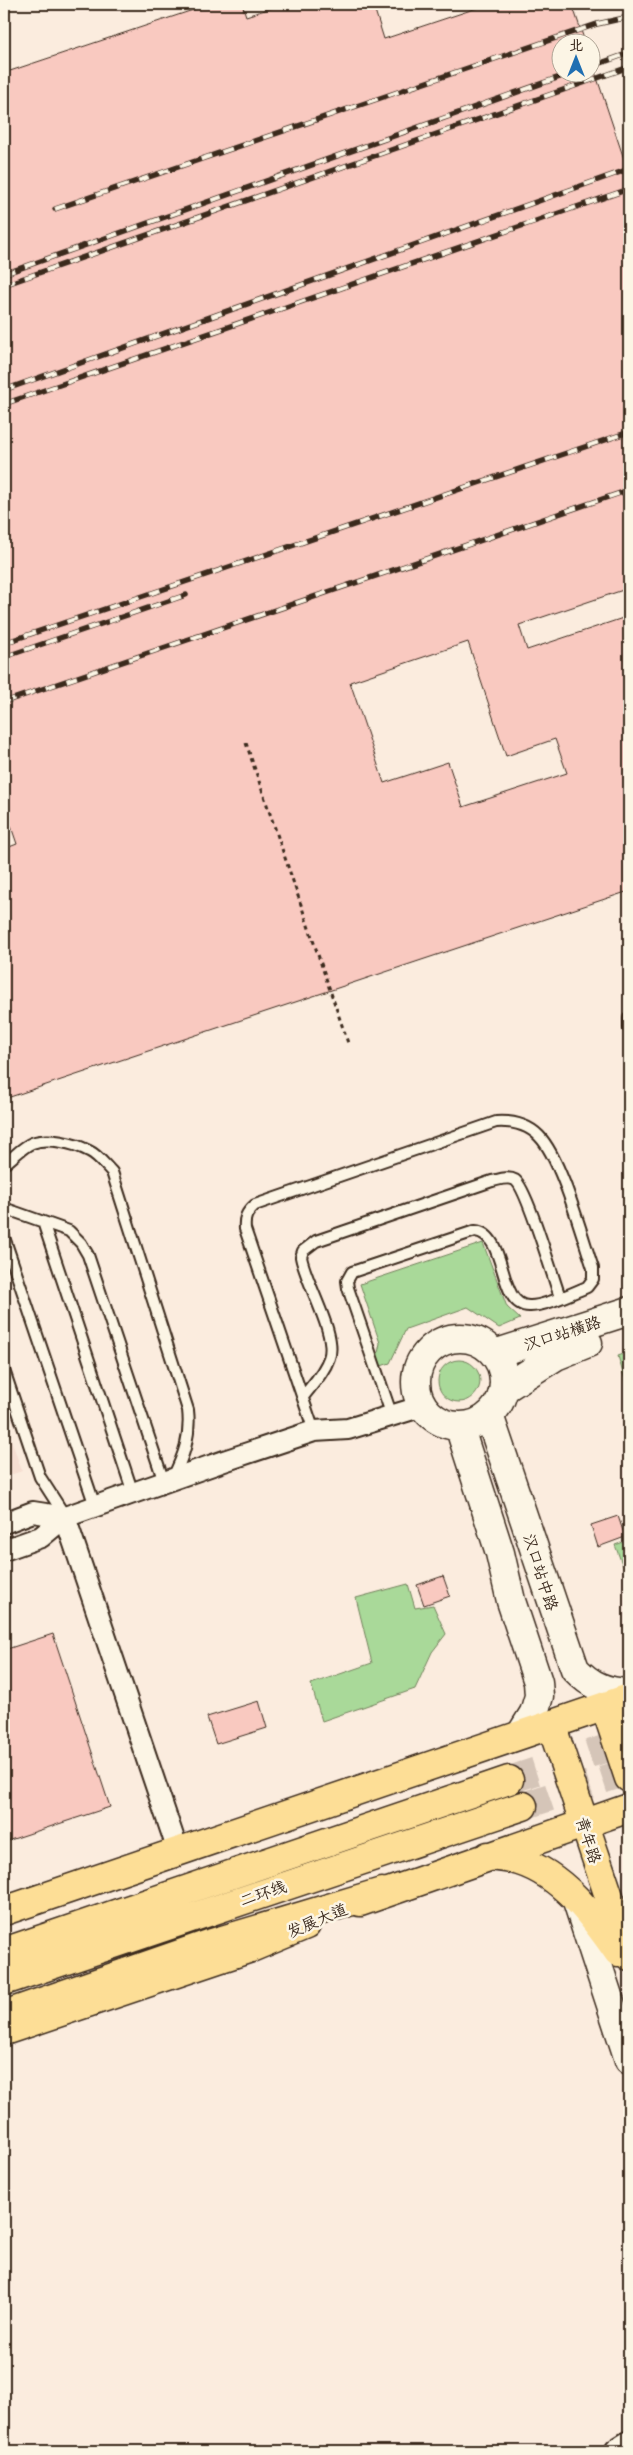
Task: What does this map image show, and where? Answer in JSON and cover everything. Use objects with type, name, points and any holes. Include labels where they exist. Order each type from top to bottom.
[{"type":"main road","name":"汉口站横路","points":[[494,1354],[629,1311]]},
{"type":"main road","points":[[504,1388],[556,1356],[629,1329]]},
{"type":"main road","points":[[462,1338],[480,1343],[494,1354],[504,1376],[504,1388],[501,1398],[489,1416],[470,1425],[459,1426],[438,1421],[423,1406],[418,1395],[417,1371],[429,1350],[445,1341],[462,1338]]},
{"type":"main road","name":"汉口站中路","points":[[489,1416],[575,1669],[586,1681],[600,1689],[629,1693]]},
{"type":"main road","name":"汉口站中路","points":[[459,1426],[500,1553],[511,1601],[538,1682],[539,1696],[534,1714],[520,1734]]},
{"type":"main road","points":[[4,1911],[617,1702],[629,1778]]},
{"type":"main road","name":"青年路","points":[[550,1724],[584,1822],[623,1917],[629,1956]]},
{"type":"main road","name":"二环线","points":[[4,1952],[509,1780]]},
{"type":"main road","name":"二环线","points":[[4,1981],[523,1806]]},
{"type":"main road","name":"发展大道","points":[[4,2031],[251,1948],[382,1892],[629,1808]]},
{"type":"main road","points":[[488,1856],[518,1861],[556,1880],[597,1922],[629,1968]]},
{"type":"main road","points":[[4,2015],[209,1944],[382,1892]]},
{"type":"main road","points":[[577,1901],[629,2060]]},
{"type":"street","points":[[4,1550],[41,1536],[65,1517],[95,1506],[314,1431],[348,1429],[423,1406]]},
{"type":"street","points":[[4,1523],[33,1512],[65,1517]]},
{"type":"street","points":[[65,1517],[178,1851]]},
{"type":"street","points":[[618,2451],[629,2444]]},
{"type":"lane","points":[[629,1018],[629,1028]]},
{"type":"lane","points":[[314,1431],[245,1229],[244,1219],[248,1212],[255,1205],[496,1122],[518,1124],[539,1135],[552,1154],[593,1268],[593,1279],[587,1287],[535,1306],[528,1306],[517,1302],[492,1241],[482,1231],[468,1232],[352,1272],[347,1281],[348,1288],[392,1416]]},
{"type":"lane","points":[[4,1164],[30,1144],[41,1140],[52,1140],[89,1151],[101,1159],[112,1172],[188,1410],[190,1423],[186,1450],[168,1481]]},
{"type":"lane","points":[[303,1397],[325,1367],[331,1351],[329,1336],[302,1258],[303,1251],[316,1240],[492,1182],[510,1178],[516,1181],[526,1199],[560,1297]]},
{"type":"lane","points":[[4,1208],[69,1231],[81,1243],[88,1255],[168,1481]]},
{"type":"lane","points":[[43,1222],[133,1493]]},
{"type":"lane","points":[[4,1237],[95,1506]]},
{"type":"lane","points":[[4,1370],[40,1476],[65,1517]]},
{"type":"path","points":[[246,744],[348,1043]]},
{"type":"shaded area","points":[[4,1419],[22,1471],[4,1477]]},
{"type":"green space","points":[[483,1243],[507,1307],[520,1319],[499,1328],[468,1307],[406,1329],[390,1363],[375,1368],[380,1343],[360,1284]]},
{"type":"green space","points":[[629,1352],[629,1386],[627,1387],[618,1356]]},
{"type":"green space","points":[[455,1360],[463,1360],[474,1366],[480,1381],[474,1396],[463,1402],[455,1402],[444,1396],[438,1385],[438,1377],[444,1366]]},
{"type":"green space","points":[[629,1540],[629,1573],[625,1572],[615,1545]]},
{"type":"green space","points":[[408,1584],[415,1608],[433,1605],[446,1634],[432,1652],[415,1689],[322,1721],[311,1684],[372,1663],[356,1598]]},
{"type":"building","points":[[211,4],[242,4],[246,16],[284,4],[373,4],[384,39],[489,4],[572,4],[582,32],[550,32],[550,82],[598,82],[629,174],[629,588],[519,625],[527,650],[629,616],[629,891],[4,1099],[4,849],[17,844],[4,806],[4,73]],"holes":[[[468,642],[506,756],[555,739],[567,773],[463,807],[448,762],[384,783],[350,682]]]},
{"type":"building","points":[[618,1516],[625,1537],[598,1547],[591,1525]]},
{"type":"building","points":[[443,1576],[450,1596],[424,1605],[417,1585]]},
{"type":"building","points":[[53,1634],[110,1807],[4,1842],[4,1650]]},
{"type":"building","points":[[259,1701],[267,1728],[216,1744],[207,1717]]},
{"type":"tunnel","points":[[509,1780],[629,1741]]},
{"type":"tunnel","points":[[523,1806],[629,1771]]},
{"type":"railway","points":[[55,209],[597,24],[629,17]]},
{"type":"railway","points":[[600,63],[629,53]]},
{"type":"railway","points":[[4,285],[629,67]]},
{"type":"railway","points":[[4,274],[550,81]]},
{"type":"railway","points":[[4,390],[629,169]]},
{"type":"railway","points":[[4,404],[629,189]]},
{"type":"railway","points":[[4,643],[629,432]]},
{"type":"railway","points":[[4,702],[629,490]]},
{"type":"railway","points":[[4,657],[186,595]]}]
